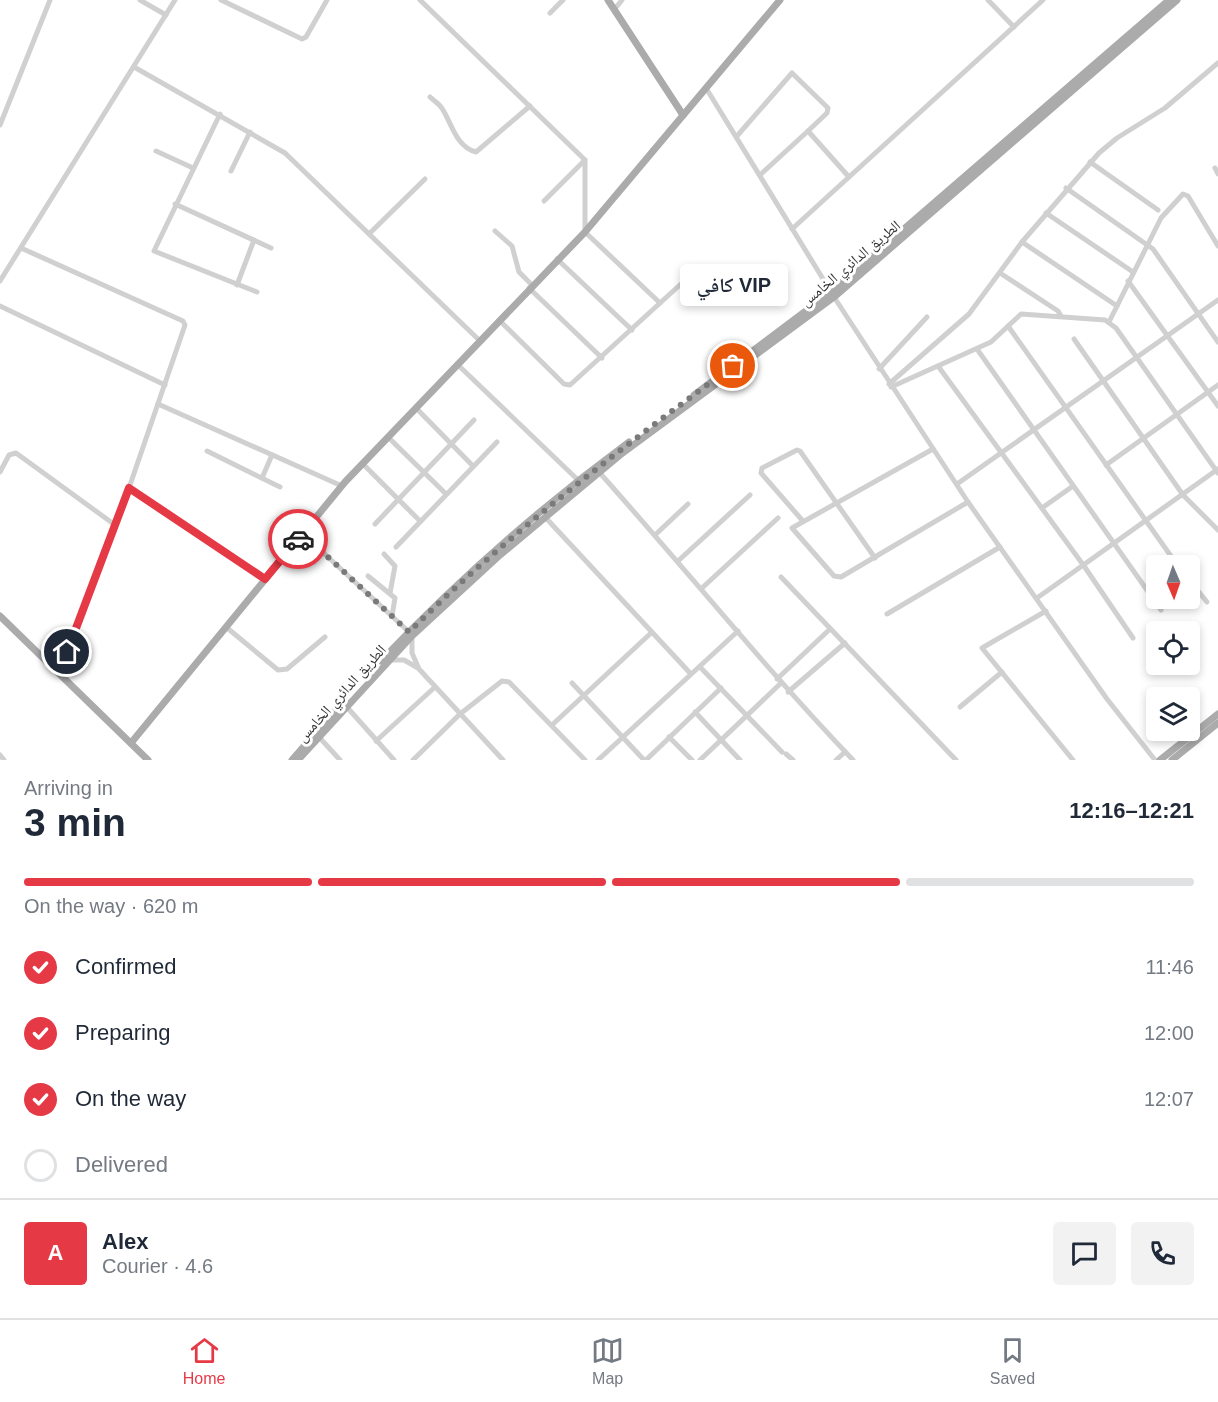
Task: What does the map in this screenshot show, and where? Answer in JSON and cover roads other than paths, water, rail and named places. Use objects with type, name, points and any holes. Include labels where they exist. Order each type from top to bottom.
[{"type":"main road","points":[[608,0],[684,115]]},
{"type":"main road","points":[[131,743],[342,486],[479,340],[585,232],[780,0]]},
{"type":"main road","name":"الطريق الدائري الخامس","points":[[532,524],[545,517],[598,472],[832,294],[1085,76],[1169,0]]},
{"type":"main road","name":"الطريق الدائري الخامس","points":[[1085,76],[1178,0]]},
{"type":"main road","name":"الطريق الدائري الخامس","points":[[292,760],[461,582],[532,524],[579,481],[832,294]]},
{"type":"main road","points":[[1,619],[148,760]]},
{"type":"main road","name":"الطريق الدائري الخامس","points":[[298,760],[411,634]]},
{"type":"main road","points":[[1160,760],[1218,714]]},
{"type":"main road","points":[[1172,760],[1218,723]]},
{"type":"street","points":[[1,122],[48,0]]},
{"type":"street","points":[[140,0],[166,15]]},
{"type":"street","points":[[0,281],[175,0]]},
{"type":"street","points":[[222,0],[299,39],[306,37],[327,0]]},
{"type":"street","points":[[420,0],[585,160],[585,232],[660,303]]},
{"type":"street","points":[[550,13],[563,0]]},
{"type":"street","points":[[614,10],[622,0]]},
{"type":"street","points":[[988,0],[1014,27]]},
{"type":"street","points":[[792,229],[1043,0]]},
{"type":"street","points":[[890,386],[969,314],[1022,242],[1090,162],[1117,138],[1165,108],[1218,63]]},
{"type":"street","points":[[134,67],[220,114],[289,156],[479,340]]},
{"type":"street","points":[[737,136],[792,73],[828,108],[827,113],[760,175]]},
{"type":"street","points":[[706,88],[890,386],[1107,699],[1155,760]]},
{"type":"street","points":[[430,98],[441,107],[457,136],[470,150],[476,152],[530,105]]},
{"type":"street","points":[[220,114],[154,252],[257,292]]},
{"type":"street","points":[[808,131],[849,177]]},
{"type":"street","points":[[231,171],[250,132]]},
{"type":"street","points":[[156,151],[193,168]]},
{"type":"street","points":[[544,201],[585,160]]},
{"type":"street","points":[[1090,162],[1158,210]]},
{"type":"street","points":[[369,234],[425,179]]},
{"type":"street","points":[[1066,188],[1156,252],[1218,342]]},
{"type":"street","points":[[1109,322],[1146,243],[1163,215],[1185,194],[1218,246]]},
{"type":"street","points":[[175,204],[271,248]]},
{"type":"street","points":[[1046,213],[1133,272]]},
{"type":"street","points":[[495,231],[512,246],[519,272],[602,358]]},
{"type":"street","points":[[237,285],[254,240]]},
{"type":"street","points":[[1022,242],[1116,306]]},
{"type":"street","points":[[21,248],[184,322],[185,326],[129,488],[58,673]]},
{"type":"street","points":[[557,259],[632,330]]},
{"type":"street","points":[[499,320],[564,384],[575,383],[693,273]]},
{"type":"street","points":[[1000,273],[1058,311],[1061,316]]},
{"type":"street","points":[[1128,281],[1218,406]]},
{"type":"street","points":[[957,484],[1218,300]]},
{"type":"street","points":[[0,306],[165,384]]},
{"type":"street","points":[[890,386],[991,342],[1021,314],[1061,316],[1109,322],[1177,412],[1217,471],[1037,598]]},
{"type":"street","points":[[879,369],[927,317]]},
{"type":"street","points":[[1008,326],[1170,555]]},
{"type":"street","points":[[1074,339],[1184,495],[1218,530]]},
{"type":"street","points":[[977,349],[1161,610]]},
{"type":"street","points":[[457,364],[579,481]]},
{"type":"street","points":[[938,366],[1084,566],[1132,638]]},
{"type":"street","points":[[1106,465],[1177,412],[1218,385]]},
{"type":"street","points":[[158,404],[342,486]]},
{"type":"street","points":[[416,408],[473,466]]},
{"type":"street","points":[[375,524],[474,420]]},
{"type":"street","points":[[388,437],[446,494]]},
{"type":"street","points":[[396,547],[497,442]]},
{"type":"street","points":[[933,449],[802,520],[792,528],[837,578],[969,502]]},
{"type":"street","points":[[207,451],[280,487]]},
{"type":"street","points":[[802,520],[760,473],[762,468],[800,451],[875,558]]},
{"type":"street","points":[[0,472],[9,455],[16,453],[115,525]]},
{"type":"street","points":[[262,478],[273,455]]},
{"type":"street","points":[[362,464],[420,521]]},
{"type":"street","points":[[598,472],[702,588],[778,681],[853,760]]},
{"type":"street","points":[[1042,508],[1073,486]]},
{"type":"street","points":[[129,488],[265,579]]},
{"type":"street","points":[[678,561],[750,495]]},
{"type":"street","points":[[655,535],[688,504]]},
{"type":"street","points":[[545,517],[690,673]]},
{"type":"street","points":[[702,588],[778,518]]},
{"type":"street","points":[[302,533],[411,634],[412,653],[419,669]]},
{"type":"street","points":[[886,614],[1000,547]]},
{"type":"street","points":[[384,554],[395,566],[390,593]]},
{"type":"street","points":[[368,576],[390,593],[396,603],[392,616]]},
{"type":"street","points":[[781,577],[956,760]]},
{"type":"street","points":[[1200,593],[1207,602]]},
{"type":"street","points":[[1046,611],[982,648],[1073,760]]},
{"type":"street","points":[[226,627],[278,670],[286,669],[325,637]]},
{"type":"street","points":[[700,760],[747,716],[830,629]]},
{"type":"street","points":[[598,760],[738,631]]},
{"type":"street","points":[[552,725],[651,633]]},
{"type":"street","points":[[788,692],[845,644]]},
{"type":"street","points":[[387,661],[404,660],[419,669],[503,760]]},
{"type":"street","points":[[700,667],[792,760]]},
{"type":"street","points":[[960,707],[1002,672]]},
{"type":"street","points":[[412,760],[460,714],[498,682],[506,681],[585,760]]},
{"type":"street","points":[[572,682],[645,760],[721,688]]},
{"type":"street","points":[[376,741],[435,687]]},
{"type":"street","points":[[346,706],[394,760]]},
{"type":"street","points":[[695,712],[740,760]]},
{"type":"street","points":[[319,737],[340,760]]},
{"type":"street","points":[[669,737],[692,760]]},
{"type":"street","points":[[836,760],[845,752]]},
{"type":"street","points":[[0,755],[4,760]]},
{"type":"place","name":"كافي VIP","points":[[733,366]]}]
